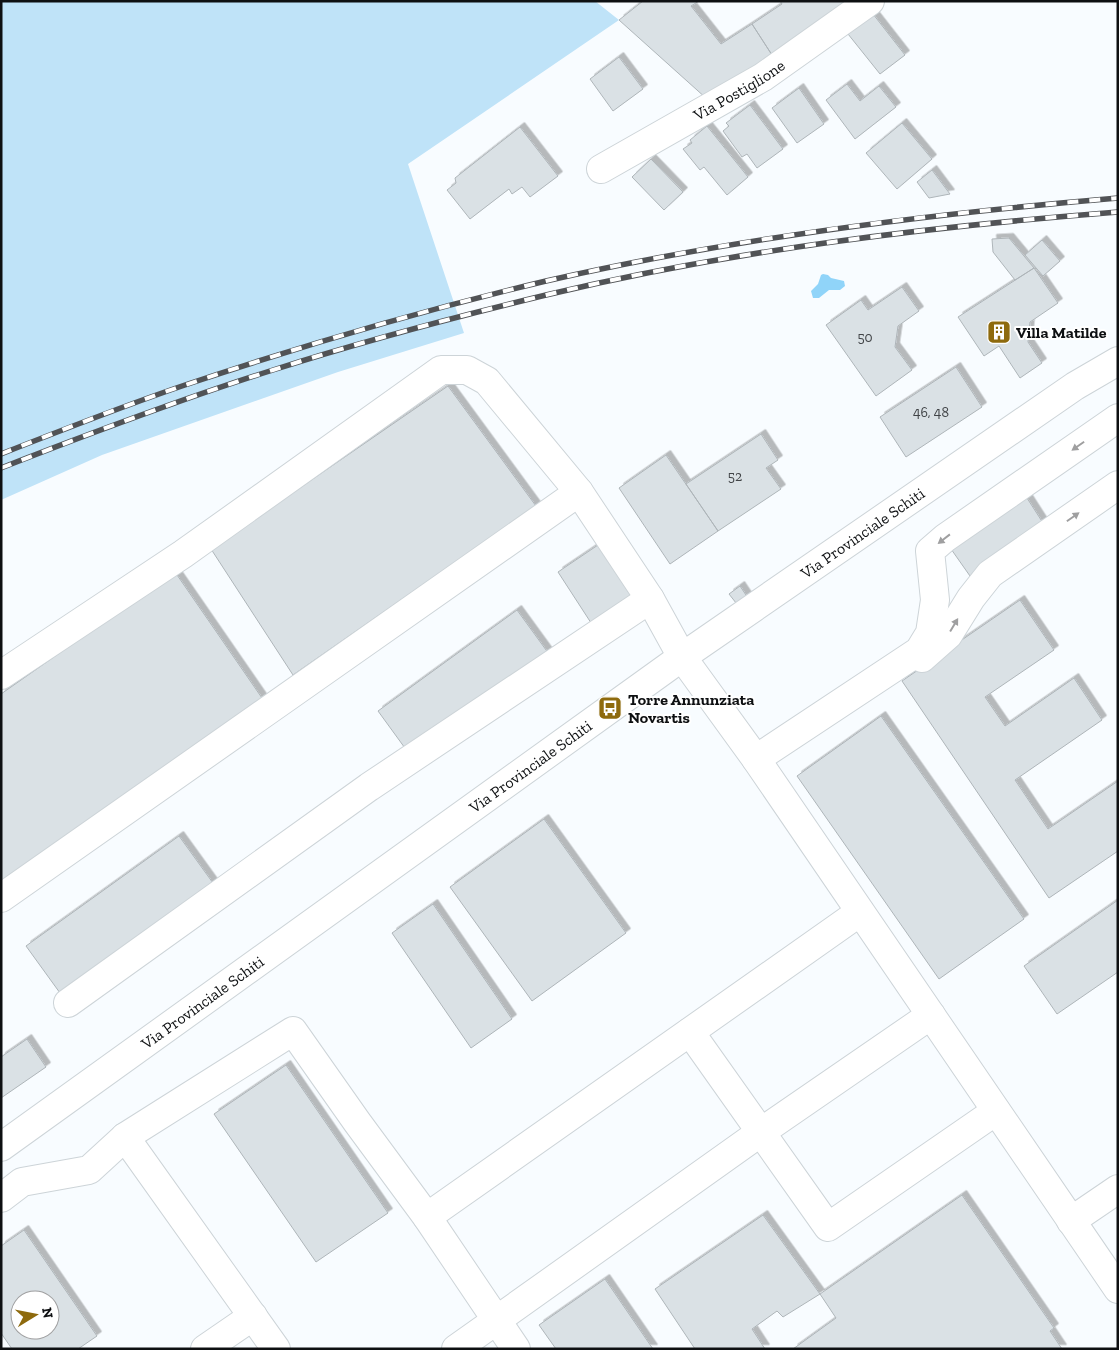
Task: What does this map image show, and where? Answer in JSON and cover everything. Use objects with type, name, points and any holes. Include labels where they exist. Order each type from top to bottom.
[{"type":"street","name":"Via Postiglione","points":[[601,168],[763,77],[870,1]]},
{"type":"street","name":"Via Provinciale Schiti","points":[[1,1147],[682,657],[1075,386],[1118,361]]},
{"type":"street","points":[[1,676],[183,554],[441,370],[467,370],[487,381],[579,492],[650,599],[682,657],[760,765],[1118,1289]]},
{"type":"street","points":[[760,765],[919,651],[930,633],[935,600],[930,551],[945,538],[1118,418]]},
{"type":"street","points":[[760,765],[896,680],[948,635],[971,598],[990,574],[1118,485]]},
{"type":"street","points":[[1,898],[579,492]]},
{"type":"street","points":[[68,1002],[369,786],[650,599]]},
{"type":"street","points":[[427,1217],[860,912]]},
{"type":"street","points":[[456,1349],[761,1132],[931,1015]]},
{"type":"street","points":[[1,1198],[22,1182],[89,1170],[125,1138],[293,1031],[427,1217],[516,1349]]},
{"type":"street","points":[[690,1032],[828,1227],[996,1111]]},
{"type":"street","points":[[125,1138],[276,1349]]},
{"type":"street","points":[[1071,1221],[1118,1189]]},
{"type":"street","points":[[205,1349],[252,1316]]},
{"type":"shaded area","points":[[1,1],[595,1],[619,20],[408,164],[464,333],[338,372],[102,455],[1,500]]},
{"type":"water","points":[[823,274],[844,281],[845,286],[840,290],[829,290],[819,298],[813,298],[811,291],[818,284]]},
{"type":"building","points":[[643,1],[699,1],[691,6],[721,44],[752,24],[772,55],[707,99],[619,20]]},
{"type":"building","points":[[780,1],[854,1],[772,55],[752,24],[782,4]]},
{"type":"building","points":[[873,14],[905,55],[880,74],[848,34]]},
{"type":"building","points":[[619,57],[643,89],[613,111],[590,79]]},
{"type":"building","points":[[847,84],[860,101],[879,86],[896,107],[855,139],[826,100]]},
{"type":"building","points":[[799,88],[824,124],[797,143],[772,108]]},
{"type":"building","points":[[750,105],[783,149],[757,168],[747,154],[742,157],[723,131],[729,126],[726,123]]},
{"type":"building","points":[[902,123],[932,159],[897,189],[866,153]]},
{"type":"building","points":[[707,126],[748,177],[727,195],[704,167],[700,170],[683,149],[692,143],[690,140]]},
{"type":"building","points":[[520,127],[558,176],[530,197],[522,187],[512,194],[509,189],[470,219],[447,190],[456,183],[455,178]]},
{"type":"building","points":[[651,159],[683,192],[664,210],[632,177]]},
{"type":"building","points":[[932,170],[950,194],[929,198],[917,182]]},
{"type":"building","points":[[1009,238],[1034,268],[1015,280],[993,252],[992,239]]},
{"type":"building","points":[[1042,240],[1060,261],[1043,276],[1025,255]]},
{"type":"building","name":"Villa Matilde","points":[[1034,268],[1058,303],[1030,322],[1028,342],[1042,363],[1020,378],[999,346],[984,356],[958,317]]},
{"type":"building","points":[[902,287],[919,311],[898,326],[895,347],[912,370],[876,396],[826,325],[861,300],[868,310]]},
{"type":"building","points":[[956,367],[982,407],[906,457],[880,417]]},
{"type":"building","points":[[448,386],[536,506],[293,675],[211,549]]},
{"type":"building","points":[[761,434],[778,460],[766,468],[781,489],[718,531],[686,484]]},
{"type":"building","points":[[666,455],[718,531],[670,564],[619,488]]},
{"type":"building","points":[[1027,498],[1045,526],[970,576],[951,549]]},
{"type":"building","points":[[598,545],[635,602],[595,629],[558,572]]},
{"type":"building","points":[[175,572],[262,698],[1,881],[1,694]]},
{"type":"building","points":[[740,586],[750,601],[740,608],[729,594]]},
{"type":"building","points":[[1020,600],[1054,650],[985,697],[1005,726],[1074,678],[1102,720],[1015,780],[1048,829],[1118,781],[1118,851],[1049,898],[902,681]]},
{"type":"building","points":[[517,610],[549,654],[410,755],[378,711]]},
{"type":"building","points":[[881,716],[1024,919],[939,979],[797,776]]},
{"type":"building","points":[[544,819],[626,933],[532,1001],[450,887]]},
{"type":"building","points":[[179,836],[213,883],[60,993],[26,946]]},
{"type":"building","points":[[1118,900],[1118,972],[1057,1014],[1024,966]]},
{"type":"building","points":[[433,904],[512,1019],[471,1048],[392,933]]},
{"type":"building","points":[[27,1039],[46,1067],[1,1098],[1,1057]]},
{"type":"building","points":[[286,1065],[388,1213],[316,1262],[214,1114]]},
{"type":"building","points":[[962,1195],[1054,1328],[1050,1331],[1062,1349],[793,1349],[836,1318],[820,1294]]},
{"type":"building","points":[[763,1215],[820,1294],[783,1317],[777,1311],[752,1329],[765,1349],[695,1349],[655,1289]]},
{"type":"building","points":[[24,1230],[97,1336],[78,1349],[12,1349],[1,1333],[1,1246]]},
{"type":"building","points":[[605,1279],[653,1349],[556,1349],[539,1325]]},
{"type":"railway","points":[[1,454],[139,401],[274,356],[410,316],[546,281],[688,252],[830,229],[1046,204],[1118,198]]},
{"type":"railway","points":[[1,468],[136,417],[273,370],[409,330],[546,295],[688,265],[830,242],[974,225],[1118,212]]},
{"type":"place","name":"Villa Matilde","points":[[999,332]]},
{"type":"place","name":"Torre Annunziata Novartis","points":[[610,708]]}]
